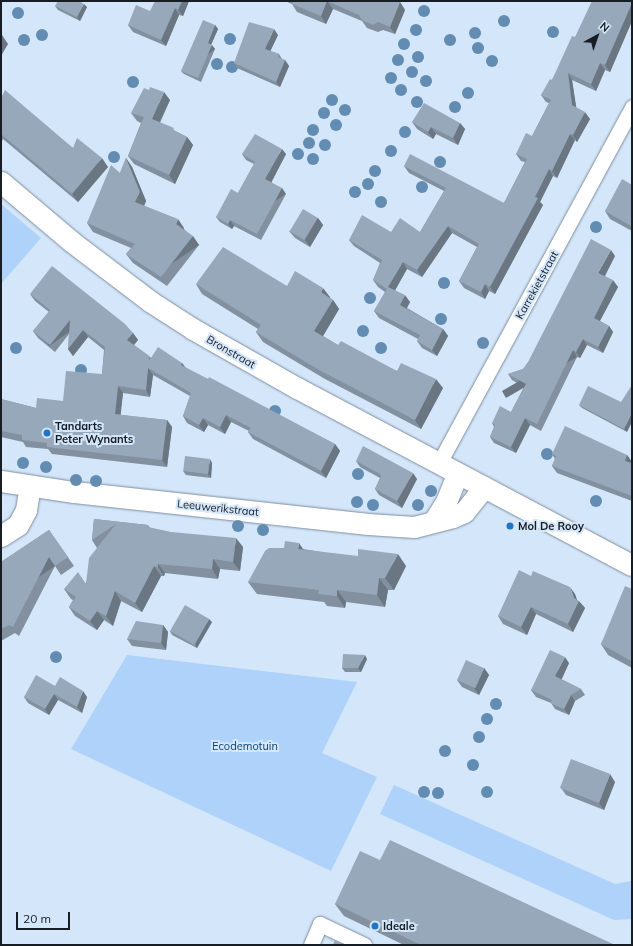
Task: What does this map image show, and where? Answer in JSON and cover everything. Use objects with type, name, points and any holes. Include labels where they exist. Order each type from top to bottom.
[{"type":"street","name":"Karrekietstraat","points":[[439,463],[632,106]]},
{"type":"street","name":"Bronstraat","points":[[1,182],[72,242],[151,302],[193,329],[297,388],[632,565]]},
{"type":"street","points":[[434,521],[446,502],[458,473]]},
{"type":"street","name":"Leeuwerikstraat","points":[[1,481],[30,486],[368,524],[414,527],[464,512],[484,487]]},
{"type":"street","points":[[1,536],[18,524],[26,510],[30,486]]},
{"type":"street","points":[[311,945],[320,924],[364,945]]},
{"type":"green space","points":[[1,204],[41,238],[1,284]]},
{"type":"green space","name":"Ecodemotuin","points":[[127,655],[357,682],[322,753],[377,777],[331,871],[71,749]]},
{"type":"green space","points":[[394,785],[615,884],[632,881],[632,919],[614,920],[380,814]]},
{"type":"building","points":[[58,1],[79,1],[84,4],[77,17],[55,6]]},
{"type":"building","points":[[155,1],[182,1],[178,10],[175,8],[161,40],[128,25],[136,5],[150,11]]},
{"type":"building","points":[[293,1],[327,1],[321,16],[292,4]]},
{"type":"building","points":[[327,1],[400,2],[390,27],[378,22],[373,25],[362,20],[359,15]]},
{"type":"building","points":[[592,1],[632,1],[632,3],[605,65],[600,63],[591,84],[568,73],[572,105],[585,112],[573,135],[570,134],[552,171],[549,169],[535,197],[538,198],[490,287],[485,284],[481,292],[459,281],[479,244],[448,226],[417,270],[403,262],[388,287],[405,295],[400,305],[443,329],[432,350],[417,341],[420,335],[374,311],[387,289],[373,280],[382,260],[349,240],[362,215],[391,232],[400,218],[420,232],[446,188],[404,166],[410,154],[504,203],[527,159],[516,154],[526,133],[532,136],[551,100],[541,95],[550,79],[552,80],[572,36],[575,37]]},
{"type":"building","points":[[203,20],[215,25],[208,43],[212,45],[198,78],[181,71]]},
{"type":"building","points":[[249,22],[274,29],[265,49],[279,54],[278,57],[285,60],[276,82],[234,63]]},
{"type":"building","points":[[150,87],[164,92],[152,119],[174,128],[173,130],[187,137],[169,175],[128,156],[144,117],[131,113],[144,88],[149,90]]},
{"type":"building","points":[[5,90],[73,148],[77,138],[102,158],[72,194],[1,134],[1,95],[2,96]]},
{"type":"building","points":[[424,103],[460,123],[453,138],[431,127],[428,132],[412,122]]},
{"type":"building","points":[[255,134],[282,149],[265,179],[282,188],[257,234],[230,220],[228,224],[216,217],[231,189],[238,193],[255,162],[242,154]]},
{"type":"building","points":[[126,158],[140,192],[135,202],[178,219],[176,224],[193,236],[161,277],[126,254],[135,244],[87,223],[111,165],[120,173]]},
{"type":"building","points":[[622,179],[632,185],[631,226],[605,211]]},
{"type":"building","points":[[303,209],[318,218],[304,240],[290,231]]},
{"type":"building","points":[[591,239],[611,250],[598,273],[613,280],[594,318],[609,326],[598,347],[583,339],[576,352],[573,350],[537,424],[525,418],[511,447],[490,437],[495,425],[492,423],[500,406],[511,412],[526,384],[508,374],[523,369],[528,362]]},
{"type":"building","points":[[223,247],[287,286],[295,271],[323,288],[321,292],[333,300],[314,331],[338,345],[341,341],[397,371],[401,363],[436,379],[415,420],[319,370],[256,332],[261,325],[196,284]]},
{"type":"building","points":[[52,266],[125,324],[133,333],[127,340],[149,356],[149,361],[158,347],[182,363],[181,365],[208,379],[209,377],[335,444],[321,471],[248,432],[251,428],[226,415],[220,427],[203,418],[199,425],[183,416],[191,393],[148,368],[146,390],[118,386],[115,414],[167,420],[162,460],[47,447],[47,443],[22,440],[22,435],[1,431],[1,399],[36,408],[37,398],[63,401],[66,371],[102,374],[105,347],[83,330],[68,349],[70,320],[50,345],[33,331],[50,310],[30,294]]},
{"type":"building","points":[[632,385],[632,412],[624,429],[579,405],[588,386],[621,402]]},
{"type":"building","points":[[565,426],[627,455],[625,461],[632,463],[632,496],[552,466],[556,456],[552,454]]},
{"type":"building","points":[[363,446],[413,473],[397,501],[375,489],[381,477],[380,474],[356,461]]},
{"type":"building","points":[[185,456],[210,459],[208,474],[183,471]]},
{"type":"building","points":[[94,519],[148,525],[148,527],[171,532],[236,538],[233,562],[213,559],[212,569],[158,564],[158,567],[154,566],[135,603],[115,591],[106,616],[97,611],[90,621],[69,607],[76,597],[64,589],[78,572],[86,584],[89,558],[116,524],[92,540]]},
{"type":"building","points":[[49,530],[68,557],[55,566],[49,557],[13,627],[9,625],[1,629],[1,562]]},
{"type":"building","points":[[285,541],[299,543],[298,549],[358,556],[358,549],[398,554],[385,578],[379,578],[377,595],[337,590],[337,596],[318,594],[319,590],[248,582],[265,551],[269,548],[284,548]]},
{"type":"building","points":[[519,570],[531,576],[533,571],[570,587],[574,598],[579,601],[568,624],[531,607],[521,627],[498,616]]},
{"type":"building","points":[[625,586],[632,589],[631,661],[601,644]]},
{"type":"building","points":[[185,605],[209,619],[194,645],[170,631]]},
{"type":"building","points":[[136,621],[163,625],[161,643],[127,639]]},
{"type":"building","points":[[550,650],[565,657],[555,676],[581,689],[571,695],[564,709],[550,703],[552,700],[531,690]]},
{"type":"building","points":[[343,654],[365,655],[358,668],[342,668]]},
{"type":"building","points":[[466,660],[484,668],[475,688],[457,680]]},
{"type":"building","points":[[36,675],[55,686],[60,677],[83,691],[77,707],[54,694],[45,709],[24,697]]},
{"type":"building","points":[[571,759],[610,774],[599,803],[560,788]]},
{"type":"building","points":[[390,840],[615,945],[421,945],[335,904],[360,851],[380,860]]},
{"type":"building","points":[[335,940],[347,945],[333,945]]},
{"type":"place","name":"Tandarts Peter Wynants","points":[[47,433]]},
{"type":"place","name":"Mol De Rooy","points":[[510,526]]},
{"type":"place","name":"Ideale","points":[[375,926]]}]
